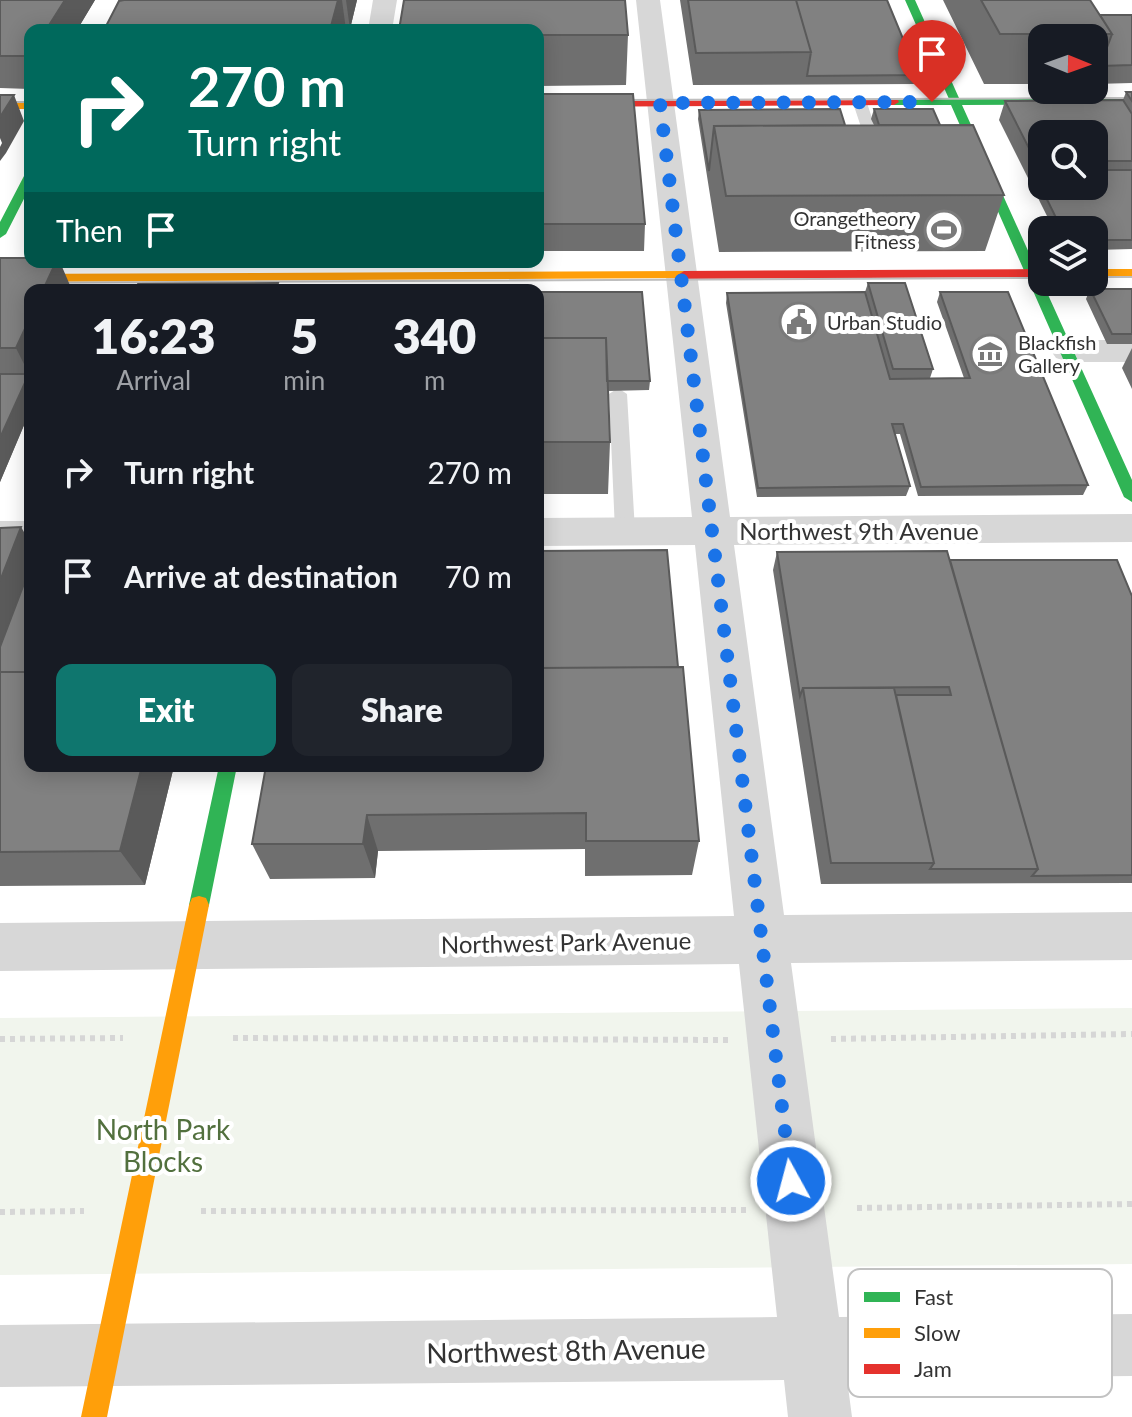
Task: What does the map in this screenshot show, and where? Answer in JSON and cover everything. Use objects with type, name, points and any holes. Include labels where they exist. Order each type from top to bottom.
[{"type":"street","points":[[381,24],[385,0]]},
{"type":"street","points":[[648,0],[820,1417]]},
{"type":"street","points":[[910,0],[1028,254]]},
{"type":"street","points":[[544,104],[1132,101]]},
{"type":"street","points":[[0,106],[24,106]]},
{"type":"street","points":[[0,234],[24,188]]},
{"type":"street","points":[[0,278],[1028,273]]},
{"type":"street","points":[[1108,273],[1132,273]]},
{"type":"street","points":[[1046,296],[1132,497]]},
{"type":"street","points":[[1068,351],[1132,351]]},
{"type":"street","name":"Northwest 9th Avenue","points":[[544,532],[1132,528]]},
{"type":"street","points":[[0,535],[24,535]]},
{"type":"street","points":[[94,1417],[227,772]]},
{"type":"street","name":"Northwest Park Avenue","points":[[0,947],[190,948],[1132,936]]},
{"type":"street","name":"Northwest 8th Avenue","points":[[1112,1345],[1132,1345]]},
{"type":"street","name":"Northwest 8th Avenue","points":[[0,1356],[848,1347]]},
{"type":"lane","points":[[860,103],[880,161]]},
{"type":"lane","points":[[618,394],[625,531]]},
{"type":"path","points":[[831,1039],[1132,1034]]},
{"type":"path","points":[[0,1039],[124,1038]]},
{"type":"path","points":[[233,1038],[730,1040]]},
{"type":"path","points":[[857,1208],[1132,1204]]},
{"type":"path","points":[[201,1211],[747,1210]]},
{"type":"path","points":[[0,1212],[84,1211]]},
{"type":"green space","name":"North Park Blocks","points":[[1132,1008],[1132,1264],[0,1275],[0,1018]]},
{"type":"building","points":[[0,0],[65,0],[50,24],[24,24],[24,56],[0,56]]},
{"type":"building","points":[[338,0],[332,24],[107,24],[119,1]]},
{"type":"building","points":[[404,0],[625,0],[628,35],[544,35],[544,24],[400,24]]},
{"type":"building","points":[[688,0],[796,0],[811,52],[696,53]]},
{"type":"building","points":[[796,0],[887,0],[918,75],[807,76],[811,52]]},
{"type":"building","points":[[981,0],[1090,0],[1106,24],[1028,24],[1028,34],[1000,34]]},
{"type":"building","points":[[1100,15],[1132,15],[1132,65],[1108,66],[1108,45],[1112,34]]},
{"type":"building","points":[[544,94],[633,94],[645,224],[544,224]]},
{"type":"building","points":[[0,95],[14,95],[0,117]]},
{"type":"building","points":[[1108,100],[1123,100],[1132,114],[1132,161],[1108,161],[1108,120],[1028,120],[1028,146],[1005,101],[1108,104]]},
{"type":"building","points":[[840,109],[845,125],[714,126],[709,171],[699,110]]},
{"type":"building","points":[[874,109],[933,109],[940,125],[879,125]]},
{"type":"building","points":[[973,125],[1004,195],[726,196],[714,126]]},
{"type":"building","points":[[1108,170],[1132,170],[1132,240],[1108,240],[1108,216],[1055,216],[1047,200],[1108,200]]},
{"type":"building","points":[[0,258],[24,258],[24,268],[53,268],[46,284],[24,284],[24,331],[16,348],[0,348]]},
{"type":"building","points":[[278,283],[278,284],[138,284]]},
{"type":"building","points":[[868,283],[905,283],[933,369],[893,369]]},
{"type":"building","points":[[1108,289],[1132,289],[1132,334],[1112,334],[1093,296],[1108,296]]},
{"type":"building","points":[[544,292],[642,292],[650,381],[607,381],[606,338],[544,338]]},
{"type":"building","points":[[865,292],[890,379],[970,378],[940,292],[1008,292],[1088,485],[921,487],[903,424],[892,424],[910,486],[758,488],[727,293]]},
{"type":"building","points":[[544,338],[606,338],[610,442],[544,442]]},
{"type":"building","points":[[0,374],[24,374],[24,385],[0,438]]},
{"type":"building","points":[[21,527],[0,581],[0,528]]},
{"type":"building","points":[[667,550],[678,667],[544,668],[544,551]]},
{"type":"building","points":[[947,551],[1038,869],[930,869],[934,863],[896,695],[951,695],[949,687],[803,688],[800,696],[777,552]]},
{"type":"building","points":[[950,560],[1117,560],[1132,596],[1132,875],[1032,876],[1038,869]]},
{"type":"building","points":[[24,584],[24,672],[0,672],[0,647]]},
{"type":"building","points":[[683,667],[699,841],[586,841],[586,813],[367,815],[363,844],[252,844],[265,772],[544,772],[544,668]]},
{"type":"building","points":[[0,672],[24,672],[24,772],[140,772],[120,851],[0,852]]},
{"type":"building","points":[[803,688],[894,688],[934,863],[831,863]]},
{"type":"tram line","points":[[612,100],[1132,98]]},
{"type":"tram line","points":[[0,102],[24,102]]},
{"type":"tram line","points":[[1108,277],[1132,277]]},
{"type":"tram line","points":[[0,283],[1028,278]]},
{"type":"traffic: fast","points":[[910,0],[1132,497]]},
{"type":"traffic: fast","points":[[894,102],[1132,101]]},
{"type":"traffic: fast","points":[[0,234],[24,188]]},
{"type":"traffic: fast","points":[[199,905],[227,772]]},
{"type":"traffic: slow","points":[[0,106],[24,106]]},
{"type":"traffic: slow","points":[[1108,273],[1132,273]]},
{"type":"traffic: slow","points":[[0,278],[684,275]]},
{"type":"traffic: slow","points":[[94,1417],[199,905]]},
{"type":"traffic: jam","points":[[544,104],[894,102]]},
{"type":"traffic: jam","points":[[684,275],[1028,273]]},
{"type":"place","name":"Orangetheory Fitness","points":[[944,230]]},
{"type":"place","name":"Urban Studio","points":[[799,322]]},
{"type":"place","name":"Blackfish Gallery","points":[[990,354]]},
{"type":"route","points":[[791,1181],[660,103],[932,102]]}]
